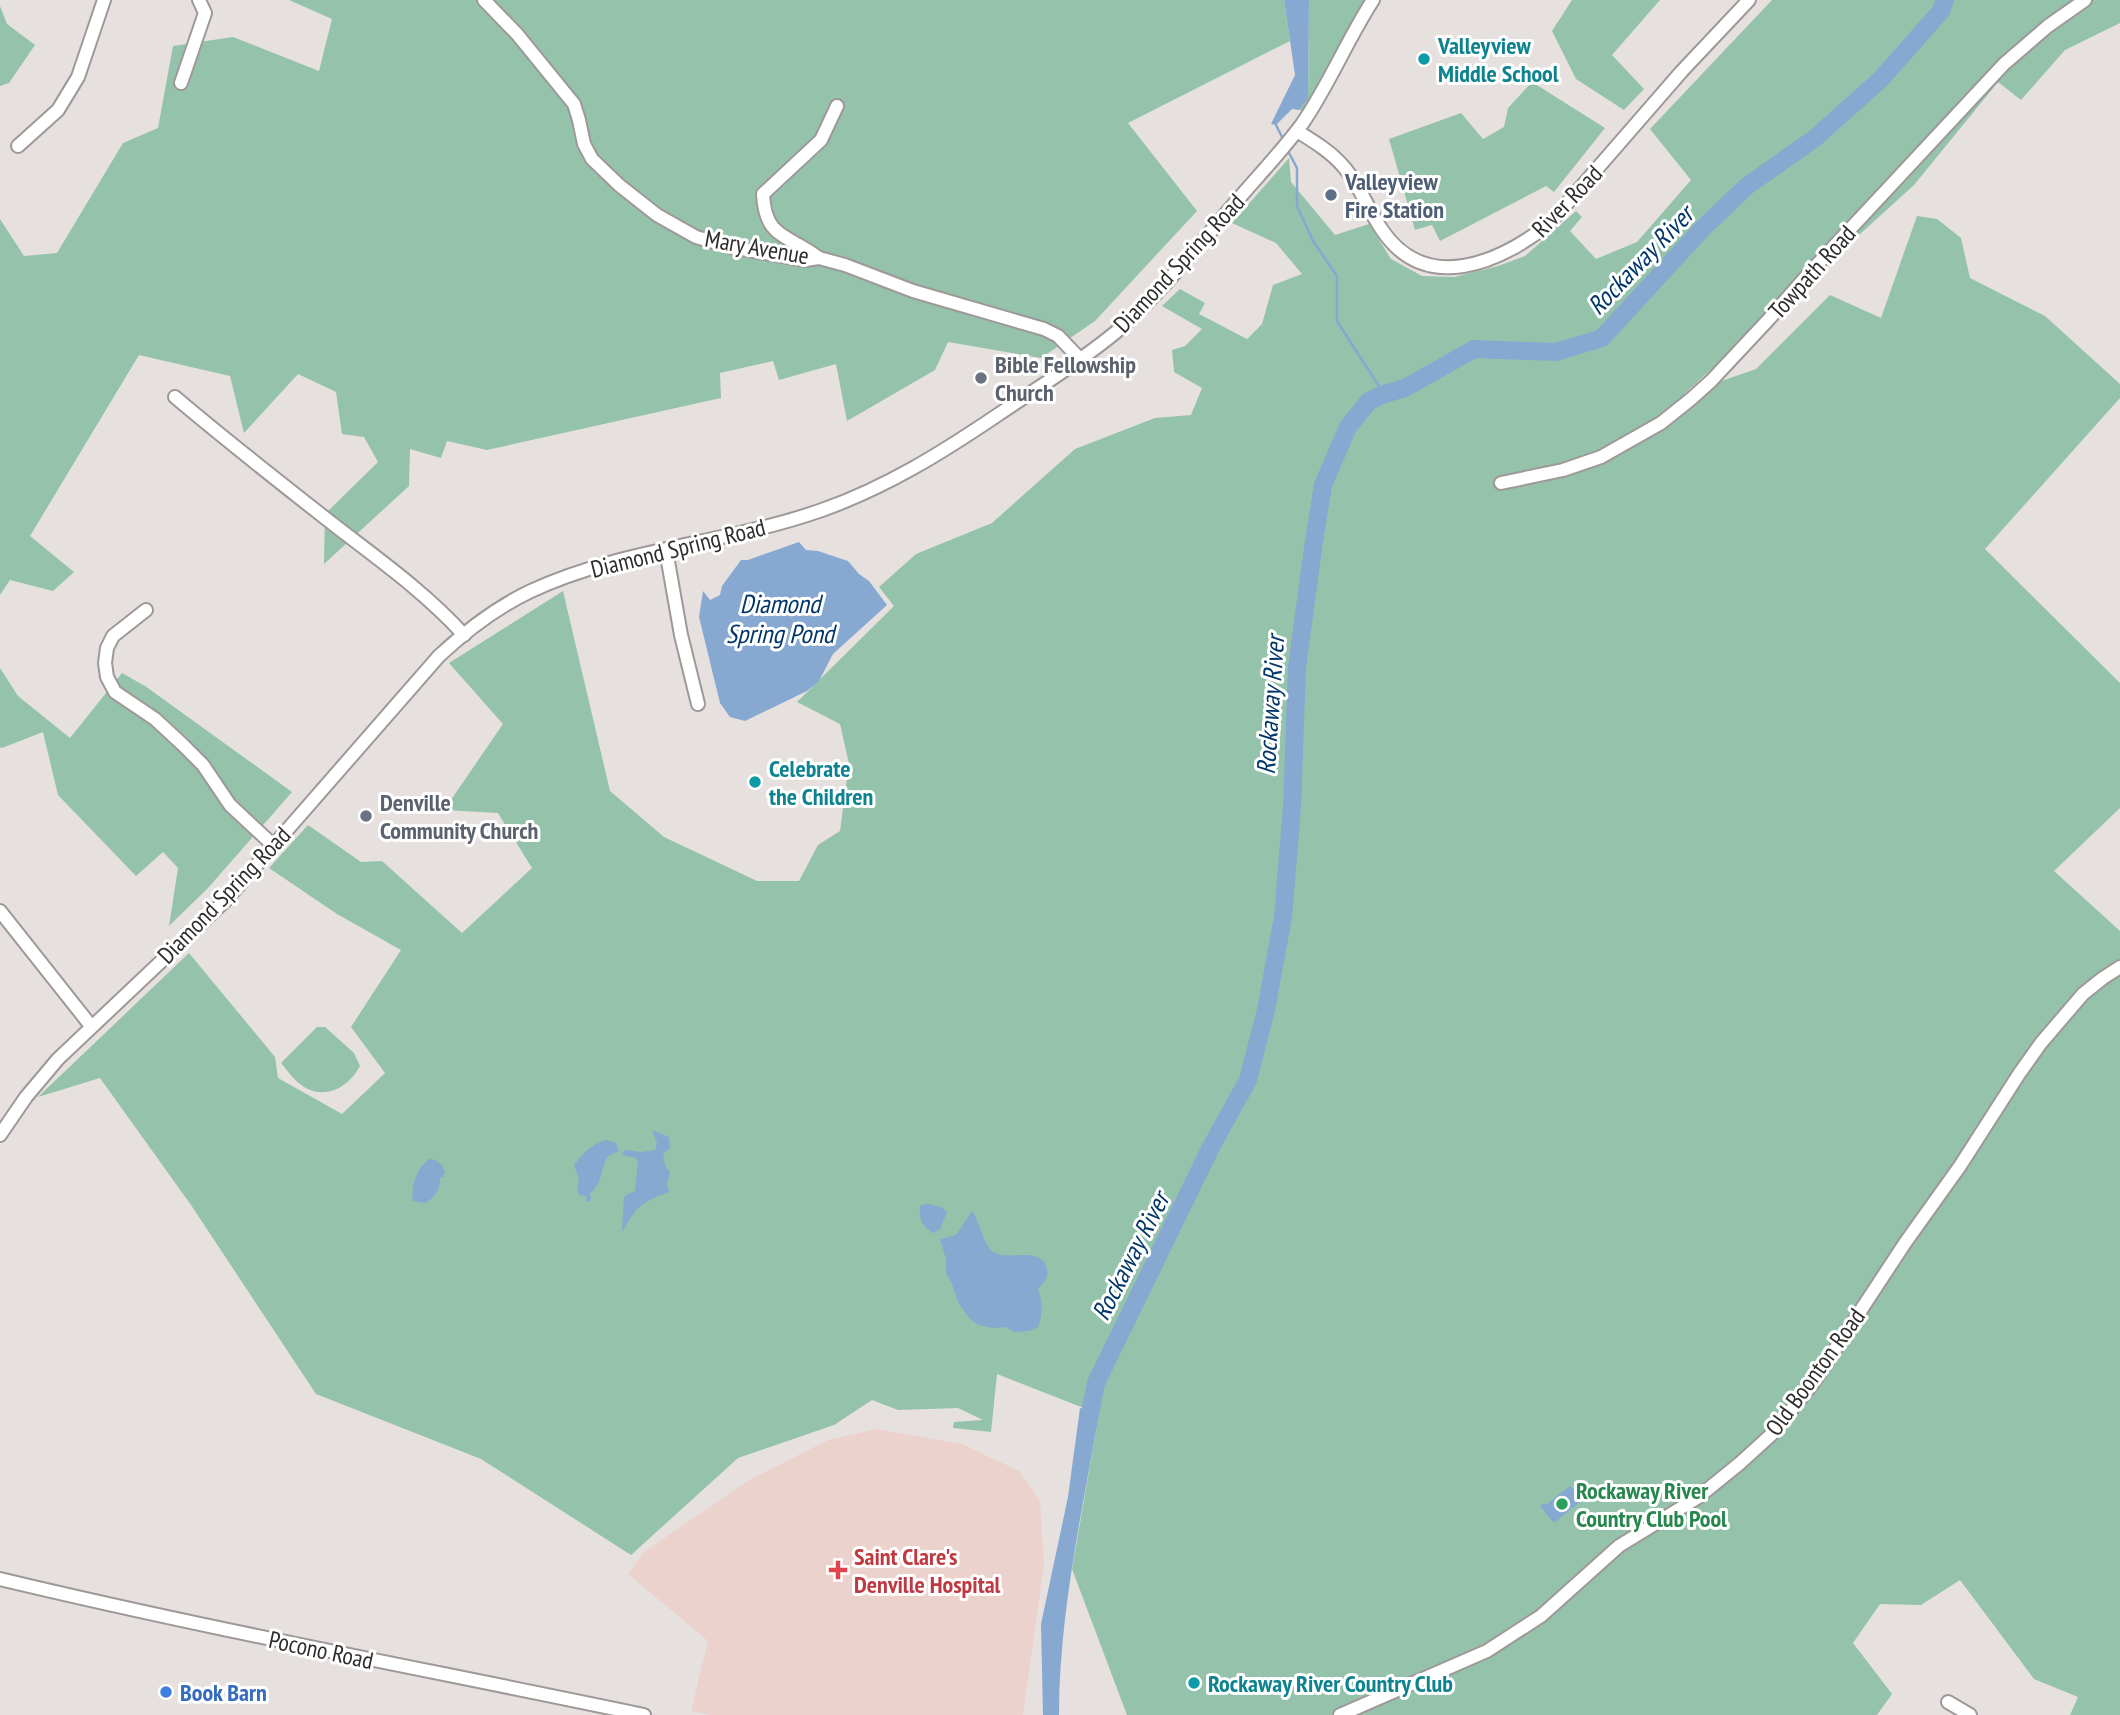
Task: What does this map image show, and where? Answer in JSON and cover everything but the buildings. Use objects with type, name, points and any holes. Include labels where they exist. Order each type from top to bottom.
[{"type":"street","points":[[18,146],[58,110],[78,77],[104,0]]},
{"type":"street","points":[[181,83],[205,13],[199,0]]},
{"type":"street","name":"Mary Avenue","points":[[484,0],[517,34],[574,104],[584,144],[592,159],[657,215],[696,237],[731,247],[805,260],[819,258],[913,291],[1044,329],[1058,336],[1080,359]]},
{"type":"street","name":"Diamond Spring Road","points":[[0,1135],[45,1074],[91,1026],[226,900],[439,656],[464,635],[512,601],[554,581],[608,564],[820,511],[880,486],[929,459],[1080,359],[1113,334],[1148,303],[1293,135],[1317,100],[1347,42],[1373,0]]},
{"type":"street","name":"River Road","points":[[1293,135],[1327,151],[1342,165],[1350,174],[1380,228],[1398,250],[1409,258],[1431,267],[1443,268],[1481,263],[1527,242],[1549,224],[1682,71],[1749,0]]},
{"type":"street","name":"Towpath Road","points":[[1501,483],[1563,470],[1601,457],[1661,424],[1712,381],[2004,64],[2048,26],[2085,0]]},
{"type":"street","points":[[819,258],[778,233],[769,224],[763,208],[763,194],[821,140],[837,106]]},
{"type":"street","points":[[175,397],[420,593],[464,635]]},
{"type":"street","points":[[666,551],[681,635],[698,704]]},
{"type":"street","points":[[146,610],[113,636],[107,648],[107,677],[115,692],[155,719],[182,744],[203,765],[230,805],[274,846]]},
{"type":"street","points":[[0,911],[91,1026]]},
{"type":"street","name":"Old Boonton Road","points":[[1340,1715],[1487,1651],[1541,1616],[1619,1546],[1697,1498],[1772,1434],[1817,1377],[2042,1043],[2084,994],[2120,967]]},
{"type":"street","name":"Pocono Road","points":[[0,1579],[252,1635],[644,1715]]},
{"type":"street","points":[[1948,1702],[1970,1715]]},
{"type":"shaded area","name":"Saint Clare's Denville Hospital","points":[[877,1429],[962,1444],[1019,1471],[1040,1501],[1044,1565],[1023,1715],[711,1715],[691,1711],[708,1641],[628,1574],[644,1552],[749,1480],[828,1440]]},
{"type":"green space","points":[[289,0],[1284,0],[1290,41],[1128,123],[1197,211],[1095,321],[1041,358],[948,342],[935,370],[847,421],[836,364],[779,380],[773,361],[720,373],[721,398],[487,450],[447,441],[441,458],[410,449],[409,486],[324,564],[325,514],[378,462],[364,437],[342,434],[336,392],[298,374],[244,433],[230,376],[139,355],[30,536],[74,572],[53,591],[10,580],[0,595],[0,219],[24,256],[57,253],[123,143],[158,128],[173,46],[233,37],[319,71],[332,19]]},
{"type":"green space","points":[[1309,0],[1379,0],[1309,111],[1299,110],[1308,99]]},
{"type":"green space","points":[[1572,0],[1660,0],[1612,55],[1644,89],[1624,110],[1576,79],[1552,31]]},
{"type":"green space","points":[[1772,0],[2120,0],[2120,23],[2065,50],[2021,100],[1998,82],[1914,185],[1684,394],[1756,369],[1830,295],[1881,318],[1917,216],[1937,219],[1961,238],[1970,278],[2045,316],[2120,384],[2120,398],[1985,549],[2120,683],[2120,808],[2054,871],[2120,931],[2120,1715],[2070,1715],[2078,1697],[2034,1679],[1960,1580],[1921,1605],[1880,1604],[1853,1643],[1892,1694],[1877,1715],[1127,1715],[1072,1569],[1099,1414],[997,1374],[991,1432],[953,1428],[954,1422],[983,1420],[958,1408],[898,1410],[872,1400],[834,1425],[738,1458],[631,1555],[481,1459],[316,1394],[191,1205],[100,1078],[38,1097],[189,953],[275,1057],[278,1078],[342,1114],[385,1073],[351,1027],[401,950],[337,914],[269,868],[308,825],[361,862],[382,861],[462,933],[532,868],[498,813],[444,810],[503,724],[449,663],[563,591],[610,791],[664,837],[757,881],[799,881],[818,845],[840,831],[849,764],[840,724],[797,702],[894,606],[879,587],[916,554],[992,523],[1075,449],[1155,418],[1191,415],[1202,388],[1174,372],[1172,350],[1185,346],[1202,329],[1162,306],[1180,289],[1205,303],[1199,314],[1247,339],[1262,324],[1273,285],[1302,274],[1276,243],[1232,223],[1289,158],[1291,182],[1335,235],[1369,224],[1391,259],[1422,276],[1454,277],[1525,256],[1576,211],[1582,217],[1570,231],[1596,259],[1637,242],[1691,180],[1650,129]]},
{"type":"green space","points":[[0,6],[7,24],[35,45],[9,83],[0,86]]},
{"type":"green space","points":[[1532,82],[1605,128],[1554,192],[1546,186],[1440,241],[1432,225],[1415,230],[1389,139],[1461,113],[1483,139],[1504,127],[1508,108]]},
{"type":"green space","points":[[0,668],[18,696],[70,738],[122,673],[145,686],[292,792],[208,888],[169,926],[178,868],[163,852],[136,876],[58,795],[43,732],[0,747]]},
{"type":"green space","points":[[317,1027],[325,1027],[354,1053],[360,1066],[349,1081],[326,1092],[317,1092],[300,1084],[281,1063]]},
{"type":"water","points":[[1284,0],[1309,0],[1308,99],[1299,110],[1292,109],[1276,125],[1271,124],[1295,75]]},
{"type":"water","name":"Diamond Spring Pond","points":[[799,542],[806,550],[848,561],[869,581],[887,605],[833,654],[819,681],[807,691],[745,721],[730,717],[720,703],[699,617],[703,591],[710,600],[720,595],[722,586],[741,560]]},
{"type":"water","points":[[652,1130],[669,1137],[670,1148],[663,1154],[670,1173],[667,1183],[669,1192],[640,1206],[622,1232],[624,1198],[635,1191],[638,1161],[636,1158],[622,1155],[625,1150],[655,1150],[657,1143]]},
{"type":"water","points":[[606,1140],[616,1143],[619,1151],[608,1156],[597,1185],[590,1194],[591,1200],[586,1202],[586,1196],[579,1195],[577,1190],[579,1180],[574,1165],[588,1149]]},
{"type":"water","points":[[430,1159],[442,1166],[445,1171],[443,1177],[429,1201],[413,1201],[416,1177]]},
{"type":"water","points":[[921,1205],[941,1207],[947,1212],[940,1229],[934,1233],[920,1218]]},
{"type":"water","points":[[972,1211],[992,1251],[1006,1255],[1031,1255],[1044,1262],[1047,1275],[1038,1288],[1041,1318],[1038,1327],[1015,1332],[1005,1327],[979,1325],[970,1319],[958,1302],[946,1273],[946,1259],[940,1239],[956,1235]]},
{"type":"water","points":[[1080,1408],[1099,1414],[1067,1601],[1059,1715],[1043,1715],[1041,1624],[1068,1497]]},
{"type":"water","name":"Rockaway River Country Club Pool","points":[[1570,1486],[1582,1500],[1554,1523],[1540,1506],[1544,1503],[1546,1505]]},
{"type":"waterway","name":"Rockaway River","points":[[1086,1434],[1096,1383],[1211,1147],[1248,1080],[1266,1010],[1283,917],[1292,807],[1297,667],[1313,548],[1323,485],[1348,427],[1369,401],[1405,388],[1474,349],[1556,352],[1602,338],[1703,228],[1747,186],[1815,138],[1881,79],[1941,11],[1945,0]]},
{"type":"waterway","points":[[1276,125],[1284,141]]},
{"type":"waterway","points":[[1288,151],[1297,168],[1297,206],[1313,241],[1337,276],[1337,321],[1384,394]]},
{"type":"place","name":"Valleyview Middle School","points":[[1424,59]]},
{"type":"place","name":"Valleyview Fire Station","points":[[1331,195]]},
{"type":"place","name":"Bible Fellowship Church","points":[[981,378]]},
{"type":"place","name":"Celebrate the Children","points":[[755,782]]},
{"type":"place","name":"Denville Community Church","points":[[366,816]]},
{"type":"place","name":"Rockaway River Country Club Pool","points":[[1562,1504]]},
{"type":"place","name":"Saint Clare's Denville Hospital","points":[[838,1570]]},
{"type":"place","name":"Rockaway River Country Club","points":[[1194,1683]]},
{"type":"place","name":"Book Barn","points":[[166,1692]]}]
